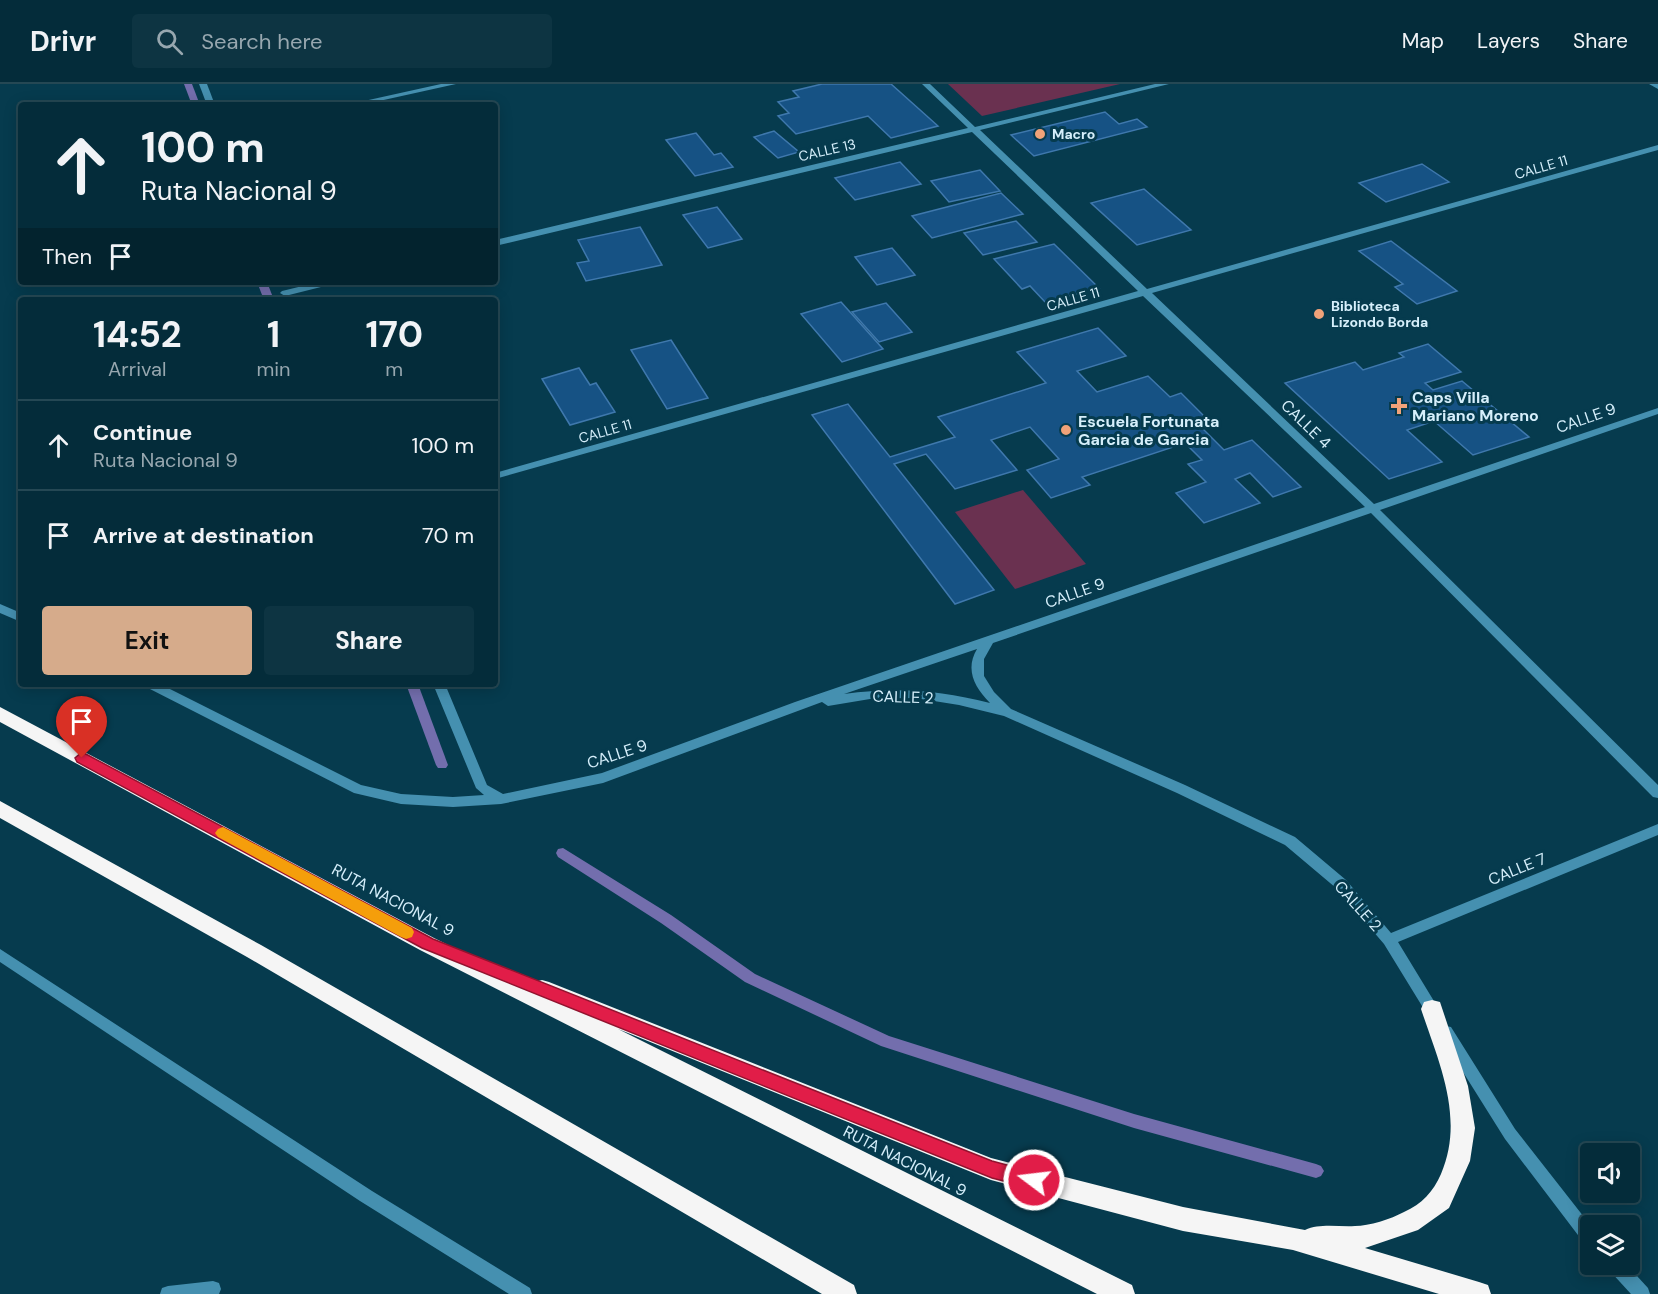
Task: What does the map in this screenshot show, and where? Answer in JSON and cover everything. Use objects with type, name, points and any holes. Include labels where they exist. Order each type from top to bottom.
[{"type":"highway","name":"RUTA NACIONAL 9","points":[[0,714],[427,944],[1123,1294]]},
{"type":"highway","points":[[0,809],[254,951],[845,1294]]},
{"type":"highway","points":[[427,944],[992,1169],[1183,1219],[1293,1238],[1479,1294]]},
{"type":"highway","points":[[1293,1238],[1358,1239],[1410,1222],[1441,1200],[1458,1161],[1464,1128],[1457,1086],[1432,1009]]},
{"type":"street","points":[[204,84],[210,102]]},
{"type":"street","points":[[365,102],[452,84]]},
{"type":"street","name":"CALLE 4","points":[[926,84],[1372,508],[1658,793]]},
{"type":"street","name":"CALLE 13","points":[[498,242],[1165,84]]},
{"type":"street","points":[[1653,84],[1658,87]]},
{"type":"street","name":"CALLE 11","points":[[498,475],[1658,147]]},
{"type":"street","points":[[286,296],[321,285]]},
{"type":"street","name":"CALLE 9","points":[[156,687],[358,789],[401,799],[453,802],[501,799],[603,778],[799,705],[1658,411]]},
{"type":"street","points":[[0,608],[18,617]]},
{"type":"street","name":"CALLE 2","points":[[989,640],[976,662],[979,676],[987,693],[1007,712]]},
{"type":"street","points":[[440,687],[482,788],[501,799]]},
{"type":"street","name":"CALLE 2","points":[[799,705],[870,695],[915,694],[958,700],[1007,712],[1181,789],[1290,841],[1341,884],[1389,940],[1510,1134],[1580,1224]]},
{"type":"street","name":"CALLE 7","points":[[1389,940],[1658,829]]},
{"type":"street","points":[[0,956],[366,1196],[524,1294]]},
{"type":"street","points":[[1625,1275],[1641,1294]]},
{"type":"street","points":[[168,1294],[213,1289]]},
{"type":"shaded area","points":[[948,84],[1120,84],[982,116]]},
{"type":"shaded area","points":[[1023,490],[1086,564],[1015,589],[955,512]]},
{"type":"building","points":[[822,84],[891,84],[938,126],[891,138],[868,116],[796,134],[778,116],[789,113],[778,102],[799,97],[793,91]]},
{"type":"building","points":[[1105,112],[1119,124],[1137,119],[1147,127],[1034,156],[1011,135]]},
{"type":"building","points":[[774,131],[799,152],[778,158],[754,137]]},
{"type":"building","points":[[696,133],[714,155],[721,153],[733,167],[695,176],[666,140]]},
{"type":"building","points":[[900,162],[921,184],[855,200],[835,178]]},
{"type":"building","points":[[1422,164],[1449,182],[1386,202],[1359,183]]},
{"type":"building","points":[[980,170],[1000,191],[949,202],[931,181]]},
{"type":"building","points":[[1144,189],[1191,230],[1137,245],[1091,203]]},
{"type":"building","points":[[1001,193],[1023,214],[932,238],[912,216]]},
{"type":"building","points":[[717,207],[742,239],[708,248],[683,215]]},
{"type":"building","points":[[1016,221],[1037,242],[983,255],[964,233]]},
{"type":"building","points":[[640,227],[662,265],[586,281],[577,263],[589,261],[578,240]]},
{"type":"building","points":[[1391,241],[1457,291],[1417,304],[1395,287],[1403,284],[1359,251]]},
{"type":"building","points":[[1054,244],[1099,288],[1045,302],[1030,286],[1022,289],[994,259]]},
{"type":"building","points":[[892,248],[915,275],[877,285],[855,257]]},
{"type":"building","points":[[841,302],[883,349],[842,362],[801,314]]},
{"type":"building","points":[[886,303],[912,332],[879,342],[852,312]]},
{"type":"building","points":[[1098,328],[1126,356],[1077,371],[1097,392],[1148,376],[1170,397],[1181,393],[1209,421],[1198,424],[1224,450],[1252,440],[1301,487],[1273,497],[1250,473],[1235,479],[1260,503],[1204,523],[1176,493],[1206,482],[1188,464],[1202,460],[1185,443],[1082,477],[1090,485],[1051,498],[1027,470],[1059,459],[1030,427],[991,440],[1017,470],[955,489],[926,454],[894,464],[994,590],[955,604],[812,415],[848,404],[890,457],[955,437],[938,417],[1046,383],[1017,352]]},
{"type":"building","points":[[671,340],[708,398],[667,409],[631,350]]},
{"type":"building","points":[[1428,344],[1461,372],[1425,383],[1433,390],[1462,381],[1529,437],[1473,455],[1434,421],[1407,430],[1442,462],[1389,479],[1285,383],[1355,362],[1363,370],[1404,357],[1399,353]]},
{"type":"building","points":[[579,368],[590,385],[596,383],[615,412],[570,425],[542,379]]},
{"type":"waterway","points":[[188,84],[195,102]]},
{"type":"waterway","points":[[263,285],[268,297]]},
{"type":"waterway","points":[[413,687],[442,765]]},
{"type":"waterway","points":[[563,853],[666,919],[750,978],[886,1041],[1134,1121],[1316,1171]]},
{"type":"slow traffic","points":[[223,833],[406,932]]},
{"type":"place","name":"Macro","points":[[1040,134]]},
{"type":"place","name":"Biblioteca Lizondo Borda","points":[[1319,314]]},
{"type":"place","name":"Caps Villa Mariano Moreno","points":[[1399,406]]},
{"type":"place","name":"Escuela Fortunata Garcia de Garcia","points":[[1066,430]]},
{"type":"route","points":[[82,758],[427,944],[992,1169],[1034,1180]]}]
